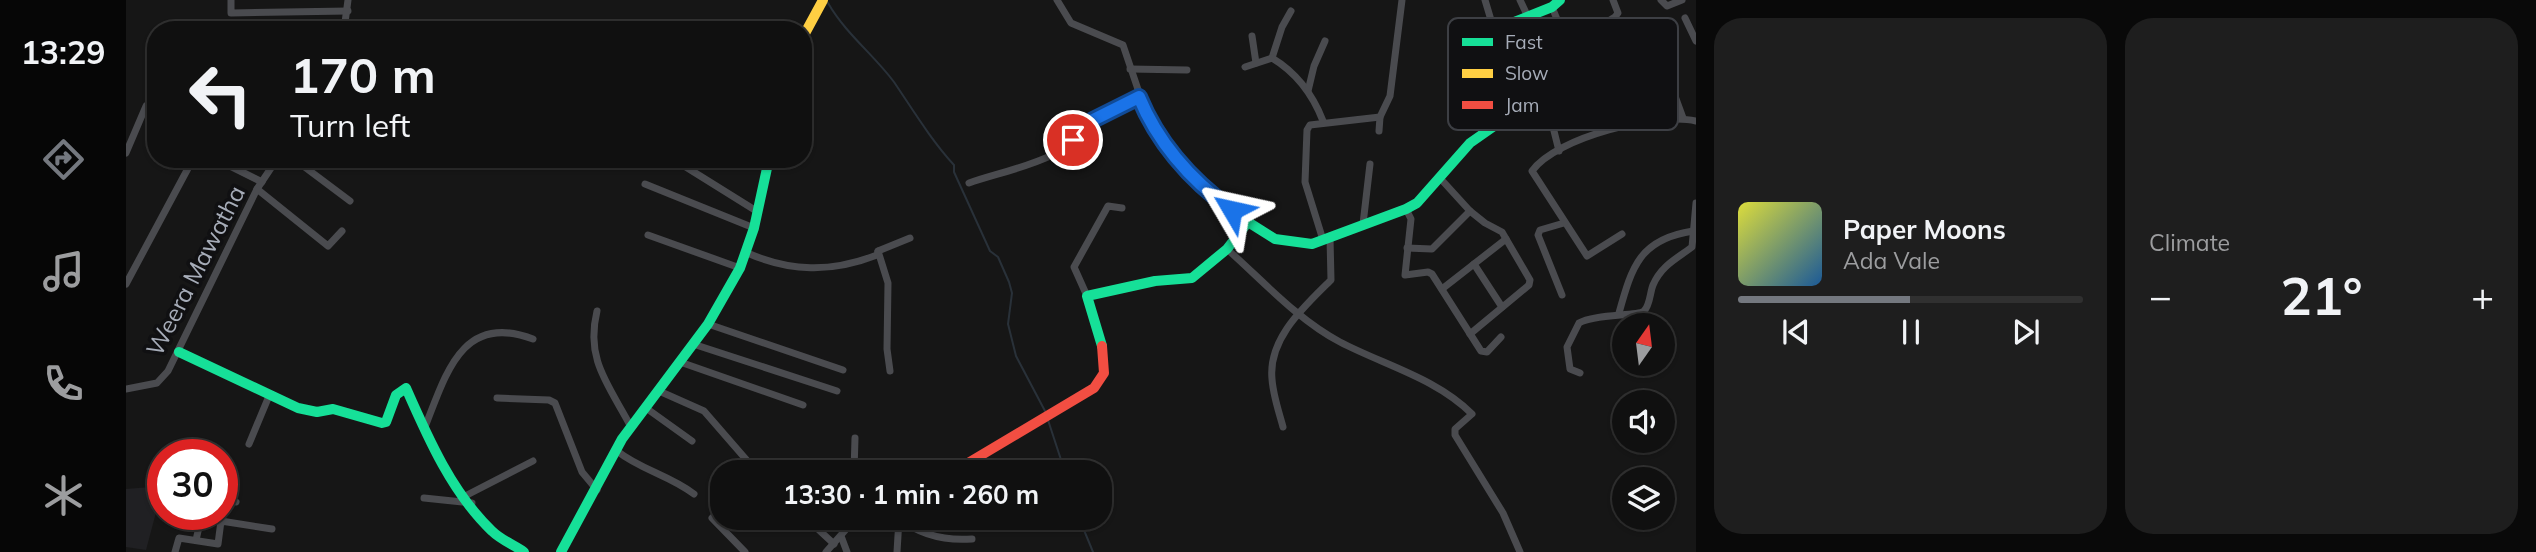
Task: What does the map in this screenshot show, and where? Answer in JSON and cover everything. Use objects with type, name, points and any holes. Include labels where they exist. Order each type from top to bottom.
[{"type":"street","points":[[232,0],[231,13],[348,11]]},
{"type":"street","points":[[346,21],[348,0]]},
{"type":"street","points":[[812,21],[823,0]]},
{"type":"street","points":[[1057,0],[1071,23],[1123,45],[1149,122],[1199,186],[1275,240],[1312,244],[1406,209],[1416,203],[1470,143],[1489,130]]},
{"type":"street","points":[[1379,131],[1380,117],[1390,96],[1400,41],[1402,0]]},
{"type":"street","points":[[1485,0],[1490,18]]},
{"type":"street","points":[[1520,0],[1528,17],[1550,4]]},
{"type":"street","points":[[1613,0],[1618,13],[1615,18]]},
{"type":"street","points":[[1661,0],[1667,6],[1682,0]]},
{"type":"street","points":[[1272,58],[1291,11]]},
{"type":"street","points":[[1685,18],[1696,41]]},
{"type":"street","points":[[1252,36],[1256,63]]},
{"type":"street","points":[[1308,91],[1314,66],[1325,41]]},
{"type":"street","points":[[1272,58],[1308,91],[1323,121]]},
{"type":"street","points":[[1245,67],[1272,58]]},
{"type":"street","points":[[1130,69],[1187,70]]},
{"type":"street","points":[[969,183],[1056,153],[1089,127],[1093,120],[1139,97]]},
{"type":"street","points":[[1678,102],[1684,118]]},
{"type":"street","points":[[126,153],[146,106]]},
{"type":"street","points":[[1283,427],[1272,369],[1284,333],[1298,312],[1331,280],[1326,239],[1305,182],[1307,130],[1310,125],[1323,121],[1380,117]]},
{"type":"street","points":[[1678,118],[1696,121]]},
{"type":"street","points":[[1554,130],[1559,151]]},
{"type":"street","points":[[1616,130],[1559,151],[1532,171],[1587,256],[1622,234]]},
{"type":"street","points":[[1363,224],[1370,164]]},
{"type":"street","points":[[126,284],[188,168]]},
{"type":"street","points":[[231,168],[260,186],[328,246],[342,232]]},
{"type":"street","name":"Weera Mawatha","points":[[126,389],[157,383],[179,352],[271,168]]},
{"type":"street","points":[[305,168],[350,201]]},
{"type":"street","points":[[687,168],[758,212]]},
{"type":"street","points":[[561,552],[631,427],[708,324],[740,268],[754,228],[767,168]]},
{"type":"street","points":[[1439,177],[1470,211],[1502,232],[1530,280],[1529,285],[1470,334]]},
{"type":"street","points":[[645,184],[754,228]]},
{"type":"street","points":[[1642,313],[1654,283],[1666,264],[1692,247],[1696,203]]},
{"type":"street","points":[[973,460],[1094,388],[1104,373],[1101,338],[1074,267],[1108,206],[1122,208]]},
{"type":"street","points":[[1406,209],[1411,219],[1405,275],[1428,272],[1442,289],[1481,351],[1487,352],[1501,337]]},
{"type":"street","points":[[1407,248],[1432,249],[1470,211]]},
{"type":"street","points":[[1087,296],[1155,281],[1192,278],[1227,249],[1248,222]]},
{"type":"street","points":[[1562,295],[1538,236],[1540,230],[1564,223]]},
{"type":"street","points":[[1619,313],[1631,268],[1654,242],[1693,231]]},
{"type":"street","points":[[648,235],[740,268]]},
{"type":"street","points":[[745,252],[770,263],[797,269],[824,269],[867,259],[877,255],[878,251],[910,239]]},
{"type":"street","points":[[1442,289],[1506,239]]},
{"type":"street","points":[[1227,249],[1298,312],[1339,342],[1389,362],[1461,403],[1472,414],[1455,429],[1455,435],[1503,513],[1520,552]]},
{"type":"street","points":[[878,251],[888,283],[887,349],[890,371]]},
{"type":"street","points":[[1474,264],[1502,307]]},
{"type":"street","points":[[597,311],[591,334],[594,356],[631,427]]},
{"type":"street","points":[[1580,373],[1570,369],[1567,347],[1579,323],[1612,315]]},
{"type":"street","points":[[708,324],[843,370]]},
{"type":"street","points":[[425,427],[447,372],[466,344],[485,335],[513,331],[533,339]]},
{"type":"street","points":[[693,344],[837,391]]},
{"type":"street","points":[[179,352],[298,408],[317,412],[333,409],[382,424],[386,422],[396,395],[406,388],[435,453],[494,533],[524,552]]},
{"type":"street","points":[[680,362],[803,405]]},
{"type":"street","points":[[659,391],[705,411],[747,460]]},
{"type":"street","points":[[249,444],[269,396]]},
{"type":"street","points":[[497,398],[549,400],[555,403],[582,472],[597,490]]},
{"type":"street","points":[[646,408],[692,441]]},
{"type":"street","points":[[854,460],[855,438]]},
{"type":"street","points":[[617,451],[635,465],[659,472],[694,494]]},
{"type":"street","points":[[424,498],[470,499],[533,461]]},
{"type":"street","points":[[238,521],[272,529]]},
{"type":"street","points":[[196,540],[198,530]]},
{"type":"street","points":[[175,552],[179,538],[218,544],[220,530]]},
{"type":"street","points":[[724,530],[745,552]]},
{"type":"street","points":[[819,530],[834,544]]},
{"type":"street","points":[[826,552],[846,530]]},
{"type":"street","points":[[897,552],[898,530]]},
{"type":"street","points":[[923,530],[948,541],[972,539]]},
{"type":"street","points":[[841,536],[847,552]]},
{"type":"shaded area","points":[[147,487],[147,530],[151,530],[146,550],[126,547],[126,489]]},
{"type":"waterway","points":[[828,3],[894,82],[954,165],[954,172],[990,251],[998,257],[1009,282],[1012,293],[1008,324],[1016,356],[1045,411]]},
{"type":"waterway","points":[[1048,420],[1061,460]]},
{"type":"waterway","points":[[1084,530],[1093,552]]},
{"type":"traffic: fast","points":[[1524,18],[1552,7],[1560,0]]},
{"type":"traffic: fast","points":[[1102,346],[1087,296],[1155,281],[1192,278],[1227,249],[1248,222],[1275,239],[1312,244],[1406,209],[1417,203],[1470,143],[1489,130]]},
{"type":"traffic: fast","points":[[561,552],[622,439],[708,324],[740,268],[754,228],[767,168]]},
{"type":"traffic: fast","points":[[179,352],[298,408],[317,412],[333,409],[382,423],[386,422],[396,395],[406,388],[432,445],[465,500],[496,534],[524,552]]},
{"type":"traffic: slow","points":[[812,21],[823,0]]},
{"type":"traffic: jam","points":[[973,460],[1094,388],[1104,373],[1102,346]]},
{"type":"route","points":[[1073,140],[1089,127],[1093,120],[1139,97],[1149,122],[1199,186],[1232,210]]}]
